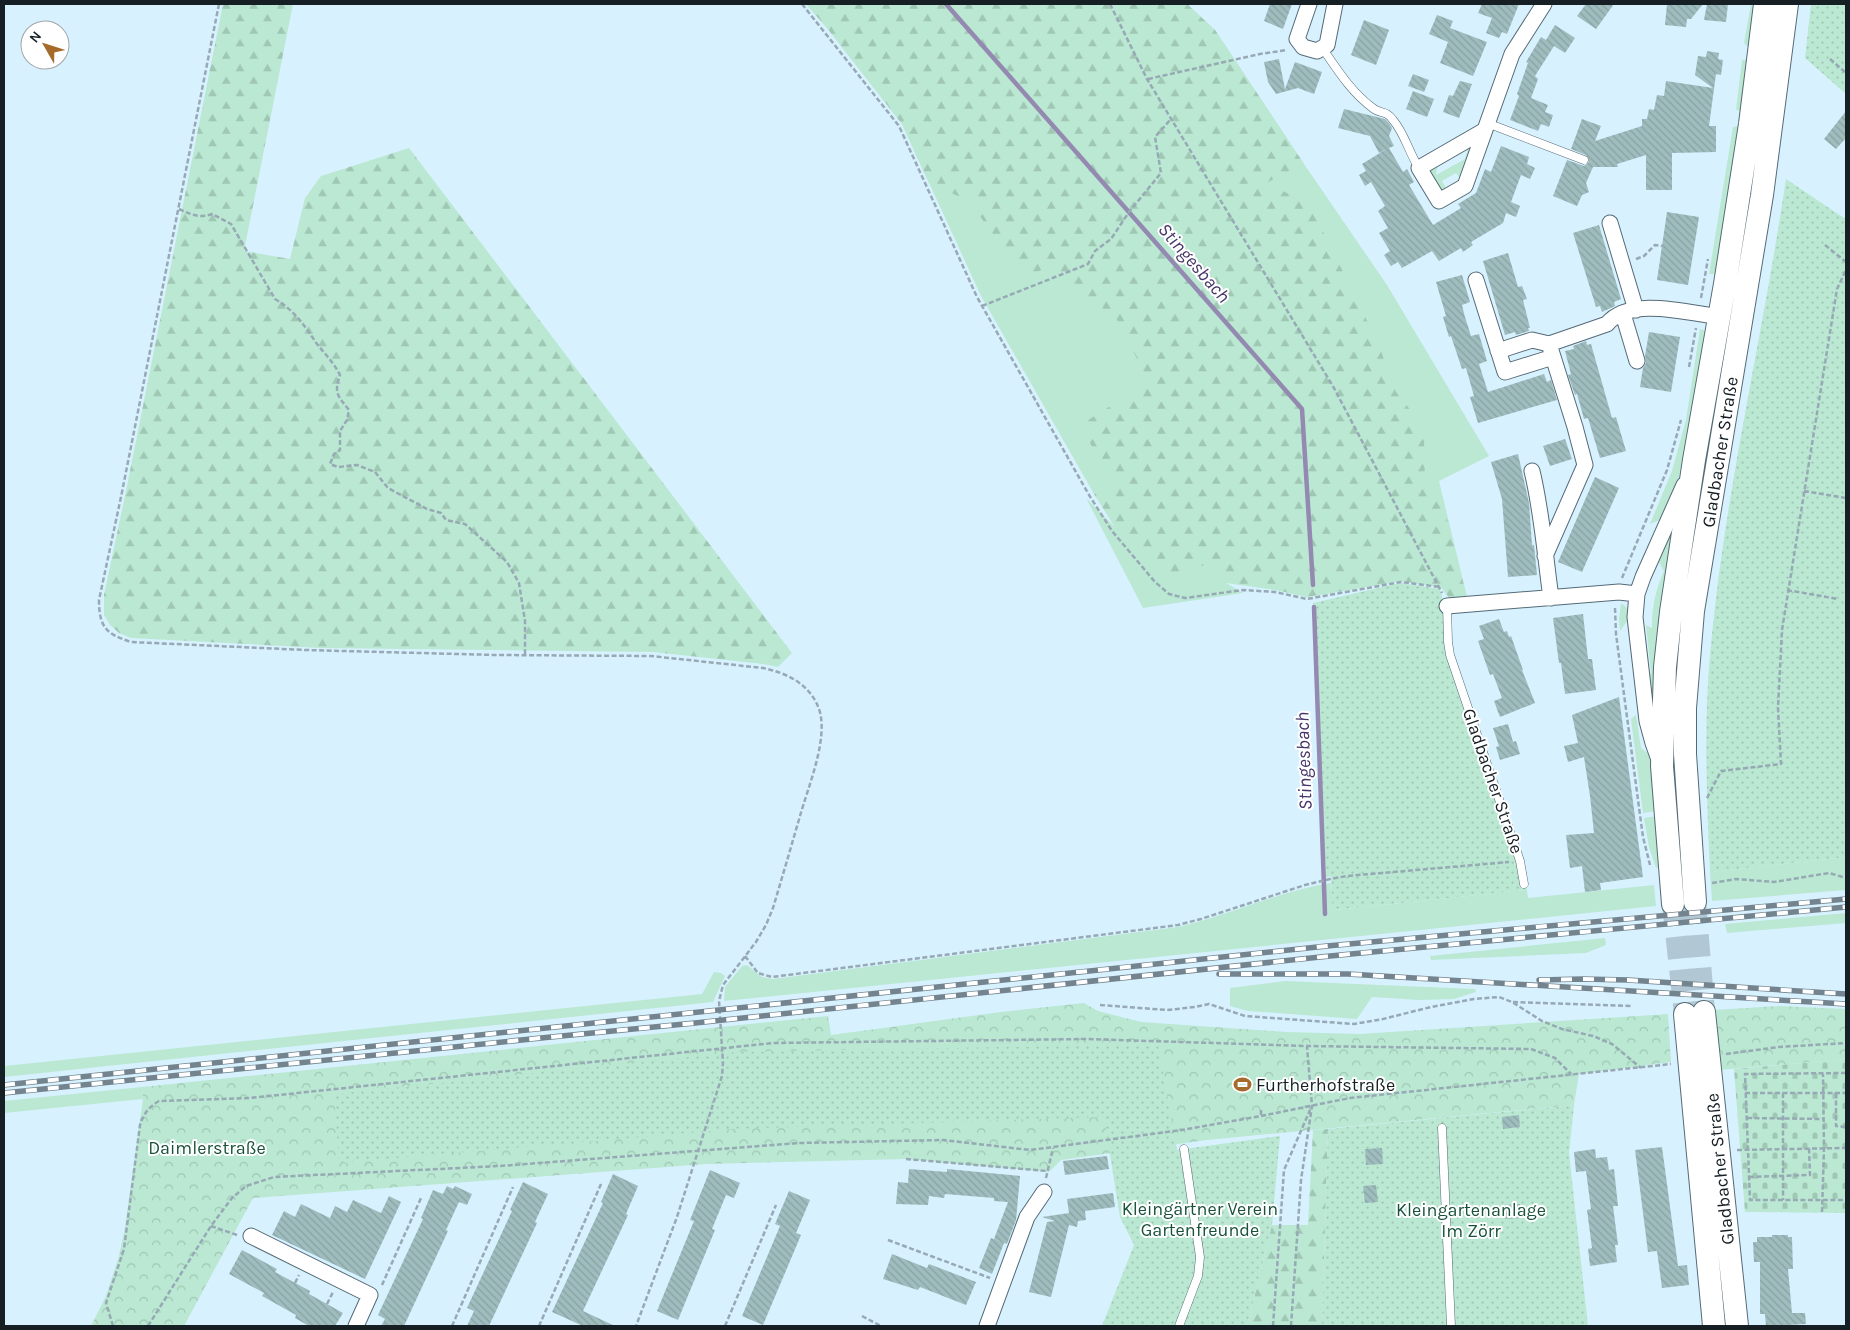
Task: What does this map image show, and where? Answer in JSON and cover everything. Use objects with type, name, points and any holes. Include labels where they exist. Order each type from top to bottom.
[{"type":"main road","name":"Gladbacher Straße","points":[[1673,904],[1662,766],[1665,667],[1671,612],[1694,460],[1720,317],[1750,124],[1765,4]]},
{"type":"main road","name":"Gladbacher Straße","points":[[1701,893],[1685,754],[1688,666],[1693,611],[1762,195],[1787,4]]},
{"type":"main road","name":"Gladbacher Straße","points":[[1695,1013],[1714,1326]]},
{"type":"main road","name":"Gladbacher Straße","points":[[1699,1058],[1737,1326]]},
{"type":"street","points":[[1309,4],[1297,39],[1303,47],[1317,51],[1327,46],[1330,39],[1335,4]]},
{"type":"street","points":[[1486,127],[1419,168],[1439,201],[1465,186],[1512,54],[1544,4]]},
{"type":"street","points":[[1780,4],[1782,47]]},
{"type":"street","points":[[1610,223],[1622,263],[1637,361]]},
{"type":"street","points":[[1476,280],[1505,372],[1607,324],[1613,317],[1647,307],[1720,317]]},
{"type":"street","points":[[1498,351],[1532,340],[1551,351],[1575,427],[1584,465],[1545,556]]},
{"type":"street","name":"Gladbacher Straße","points":[[1662,766],[1647,721],[1635,617],[1637,594],[1694,460]]},
{"type":"street","points":[[1532,471],[1540,502],[1551,598]]},
{"type":"street","points":[[1447,606],[1619,592],[1637,594]]},
{"type":"street","points":[[987,1326],[1028,1217],[1044,1192]]},
{"type":"street","points":[[251,1236],[370,1295],[356,1326]]},
{"type":"lane","points":[[1323,49],[1348,86],[1375,110],[1386,112],[1392,118],[1400,128],[1412,157],[1419,168]]},
{"type":"lane","points":[[1486,127],[1584,160]]},
{"type":"lane","name":"Gladbacher Straße","points":[[1447,606],[1450,655],[1520,861],[1524,884]]},
{"type":"lane","points":[[1442,1128],[1451,1326]]},
{"type":"lane","points":[[1179,1326],[1198,1276],[1200,1257],[1184,1149]]},
{"type":"path","points":[[219,4],[99,600],[99,616],[105,627],[115,637],[131,642],[305,650],[650,656],[763,668],[790,676],[799,682],[808,691],[819,709],[821,720],[819,748],[773,908],[766,925],[727,978],[720,993],[722,1076],[677,1217],[636,1326]]},
{"type":"path","points":[[802,4],[899,126],[982,306],[1089,495],[1112,531],[1155,582],[1169,594],[1185,598],[1243,590],[1275,592],[1307,599],[1401,582],[1440,588]]},
{"type":"path","points":[[1110,4],[1147,79],[1334,388],[1440,588],[1447,606]]},
{"type":"path","points":[[1147,79],[1260,54],[1303,47]]},
{"type":"path","points":[[1830,59],[1846,73]]},
{"type":"path","points":[[982,306],[1088,264],[1095,251],[1111,240],[1129,212],[1161,173],[1155,137],[1171,119]]},
{"type":"path","points":[[178,209],[204,218],[212,214],[232,224],[275,299],[287,306],[336,366],[340,375],[337,395],[348,410],[347,420],[340,431],[340,450],[334,454],[330,464],[338,467],[357,465],[375,472],[388,488],[426,509],[441,513],[446,520],[465,524],[507,562],[519,584],[525,621],[525,655]]},
{"type":"path","points":[[1622,263],[1644,256],[1655,245],[1662,246]]},
{"type":"path","points":[[1825,245],[1846,262]]},
{"type":"path","points":[[1732,770],[1781,764],[1778,708],[1779,671],[1787,590],[1837,289],[1846,270]]},
{"type":"path","points":[[1804,491],[1846,498]]},
{"type":"path","points":[[1787,590],[1838,598]]},
{"type":"path","points":[[1619,592],[1615,611],[1616,634],[1643,837],[1652,870]]},
{"type":"path","points":[[745,956],[758,973],[772,977],[1178,925],[1318,882],[1346,876],[1520,861]]},
{"type":"path","points":[[1701,893],[1736,879],[1774,882],[1830,873],[1846,878]]},
{"type":"path","points":[[1100,1005],[1167,1010],[1209,1004],[1245,1016],[1354,1024],[1474,999],[1499,998],[1512,1002],[1632,1006]]},
{"type":"path","points":[[1512,1002],[1542,1021],[1562,1029],[1594,1036],[1612,1044],[1641,1068]]},
{"type":"path","points":[[113,1326],[106,1303],[125,1242],[140,1125],[146,1111],[152,1105],[159,1102],[250,1098],[773,1043],[1087,1039],[1307,1046],[1531,1049],[1555,1058],[1571,1075]]},
{"type":"path","points":[[148,1326],[211,1226],[239,1191],[254,1182],[274,1178],[500,1166],[799,1143],[943,1140],[1030,1150],[1182,1130],[1360,1097],[1641,1068],[1780,1047],[1846,1043]]},
{"type":"path","points":[[1291,1326],[1301,1180],[1312,1106],[1307,1046]]},
{"type":"path","points":[[1846,1073],[1745,1074],[1750,1200],[1846,1200]]},
{"type":"path","points":[[1822,1212],[1824,1148],[1823,1074]]},
{"type":"path","points":[[1745,1093],[1846,1093]]},
{"type":"path","points":[[1783,1093],[1783,1200]]},
{"type":"path","points":[[1836,1094],[1836,1126],[1846,1126]]},
{"type":"path","points":[[1273,1326],[1284,1170],[1312,1106]]},
{"type":"path","points":[[1261,1110],[1262,1116]]},
{"type":"path","points":[[1747,1118],[1824,1119]]},
{"type":"path","points":[[1044,1192],[1053,1148]]},
{"type":"path","points":[[1749,1177],[1810,1175],[1810,1148]]},
{"type":"path","points":[[1740,1150],[1846,1148]]},
{"type":"path","points":[[906,1159],[1047,1171]]},
{"type":"path","points":[[539,1326],[601,1184]]},
{"type":"path","points":[[452,1326],[513,1187]]},
{"type":"path","points":[[370,1295],[379,1290],[421,1198]]},
{"type":"path","points":[[726,1326],[776,1204]]},
{"type":"path","points":[[211,1226],[243,1237],[251,1236]]},
{"type":"path","points":[[888,1240],[1004,1282]]},
{"type":"path","points":[[862,1316],[881,1326]]},
{"type":"green space","points":[[223,4],[293,4],[244,251],[290,259],[305,198],[321,176],[409,148],[792,653],[778,667],[653,652],[321,648],[131,638],[119,633],[110,625],[104,615],[104,595]]},
{"type":"green space","points":[[806,4],[1187,4],[1215,30],[1387,285],[1489,456],[1439,481],[1468,601],[1453,603],[1441,587],[1401,581],[1307,597],[1276,590],[1226,583],[1243,593],[1143,608],[1086,498],[1115,527],[1094,494],[981,296],[902,124]]},
{"type":"green space","points":[[806,4],[1187,4],[1215,30],[1304,164],[1260,186],[1268,194],[1281,190],[1310,205],[1378,343],[1396,392],[1416,417],[1424,439],[1425,490],[1442,499],[1468,601],[1453,603],[1441,587],[1401,581],[1307,597],[1225,582],[1210,564],[1173,573],[1117,530],[1094,494],[1114,486],[1080,425],[1149,382],[1115,316],[1042,270],[1023,276],[969,201],[929,183],[902,124]]},
{"type":"green space","points":[[1751,4],[1753,7],[1750,46],[1747,46],[1744,43]]},
{"type":"green space","points":[[1811,4],[1846,4],[1846,94],[1805,58]]},
{"type":"green space","points":[[1749,59],[1742,111],[1736,110],[1742,60]]},
{"type":"green space","points":[[1739,126],[1715,274],[1709,274],[1733,127]]},
{"type":"green space","points":[[1473,144],[1462,181],[1456,173],[1442,181],[1447,190],[1441,192],[1429,171],[1438,162],[1436,175],[1465,159],[1469,145]]},
{"type":"green space","points":[[1786,179],[1844,218],[1846,215],[1846,857],[1710,872],[1706,744],[1709,668],[1715,606],[1733,484]]},
{"type":"green space","points":[[1700,329],[1706,331],[1692,423],[1678,480],[1665,518],[1650,524],[1672,471],[1686,420]]},
{"type":"green space","points":[[1677,511],[1653,721],[1646,680],[1651,673],[1646,625],[1652,628],[1655,599],[1664,571],[1657,559]]},
{"type":"green space","points":[[1400,583],[1440,589],[1445,608],[1446,642],[1527,890],[1333,910],[1331,876],[1326,877],[1313,603]]},
{"type":"green space","points":[[1621,603],[1626,607],[1630,617],[1620,631],[1619,619]]},
{"type":"green space","points":[[1636,715],[1641,748],[1650,755],[1653,761],[1657,811],[1643,813],[1631,719]]},
{"type":"green space","points":[[1657,816],[1661,867],[1656,868],[1649,847],[1644,818]]},
{"type":"green space","points":[[1846,857],[1846,890],[1712,901],[1710,872]]},
{"type":"green space","points":[[1331,883],[1334,910],[1527,890],[1528,898],[1654,885],[1656,906],[724,1001],[725,987],[742,966],[747,965],[762,977],[773,979],[1178,927],[1273,897]]},
{"type":"green space","points":[[1846,913],[1846,923],[1727,933],[1725,924]]},
{"type":"green space","points":[[1605,938],[1606,945],[1586,953],[1431,960],[1430,956]]},
{"type":"green space","points":[[714,972],[725,976],[713,1002],[4,1077],[4,1066],[702,994]]},
{"type":"green space","points":[[1285,981],[1475,989],[1476,992],[1454,999],[1419,1000],[1372,997],[1357,1019],[1248,1011],[1230,1006],[1230,988]]},
{"type":"green space","name":"Daimlerstraße","points":[[1084,1003],[1098,1011],[1141,1022],[1287,1032],[1360,1034],[1668,1014],[1671,1062],[1579,1074],[1574,1105],[1207,1140],[1061,1160],[1049,1172],[906,1159],[707,1164],[253,1198],[184,1326],[91,1326],[106,1296],[119,1256],[125,1227],[143,1099],[142,1087],[828,1016],[831,1035]]},
{"type":"green space","points":[[1779,1006],[1846,1009],[1846,1059],[1719,1070],[1713,1010]]},
{"type":"green space","name":"Kleingärtner Verein Gartenfreunde","points":[[1158,1044],[1177,1150],[1280,1136],[1272,1225],[1247,1326],[1102,1326],[1134,1245],[1120,1217],[1104,1117],[735,1129],[339,1163],[334,1094],[737,1052]]},
{"type":"green space","points":[[1846,1059],[1846,1213],[1745,1212],[1734,1069]]},
{"type":"green space","points":[[142,1087],[143,1099],[4,1113],[4,1101]]},
{"type":"green space","name":"Kleingartenanlage Im Zörr","points":[[1574,1105],[1569,1153],[1588,1326],[1322,1326],[1328,1129]]},
{"type":"green space","points":[[1328,1129],[1322,1326],[1247,1326],[1272,1225],[1308,1225],[1313,1130]]},
{"type":"building","points":[[1270,4],[1292,4],[1283,29],[1264,21]]},
{"type":"building","points":[[1482,4],[1519,4],[1507,34],[1502,32],[1499,38],[1486,33],[1492,18],[1478,13]]},
{"type":"building","points":[[1586,4],[1614,4],[1596,29],[1577,16]]},
{"type":"building","points":[[1667,4],[1703,4],[1691,19],[1687,19],[1686,27],[1665,25]]},
{"type":"building","points":[[1707,4],[1728,4],[1726,22],[1704,20]]},
{"type":"building","points":[[1437,15],[1453,21],[1450,28],[1487,42],[1473,76],[1440,63],[1448,42],[1429,34]]},
{"type":"building","points":[[1364,20],[1389,30],[1376,65],[1351,55]]},
{"type":"building","points":[[1555,25],[1575,38],[1565,53],[1554,46],[1535,76],[1538,79],[1531,98],[1548,105],[1545,112],[1553,115],[1549,127],[1541,124],[1538,131],[1510,120],[1519,96],[1517,94],[1528,63],[1526,62],[1541,37],[1546,40]]},
{"type":"building","points":[[1707,51],[1719,53],[1718,59],[1723,60],[1721,75],[1716,74],[1709,126],[1716,126],[1716,152],[1672,153],[1672,190],[1646,190],[1646,155],[1617,164],[1618,167],[1593,167],[1586,183],[1589,192],[1582,195],[1577,206],[1553,196],[1567,160],[1584,166],[1589,162],[1586,155],[1571,149],[1582,119],[1601,126],[1595,141],[1642,126],[1642,119],[1647,119],[1649,109],[1654,110],[1657,95],[1664,96],[1666,81],[1713,88],[1695,75],[1698,56],[1706,57]]},
{"type":"building","points":[[1279,59],[1285,89],[1295,62],[1322,72],[1314,94],[1298,88],[1276,94],[1268,82],[1264,62]]},
{"type":"building","points":[[1413,74],[1429,80],[1424,92],[1408,86]]},
{"type":"building","points":[[1460,81],[1472,84],[1459,118],[1443,112],[1449,95],[1453,96]]},
{"type":"building","points":[[1413,91],[1434,99],[1427,117],[1406,109]]},
{"type":"building","points":[[1344,109],[1385,119],[1389,123],[1392,128],[1389,136],[1394,146],[1389,148],[1403,172],[1407,169],[1414,182],[1409,185],[1433,225],[1461,208],[1458,204],[1476,193],[1485,169],[1491,172],[1501,146],[1529,157],[1527,164],[1535,168],[1530,179],[1521,175],[1511,202],[1520,206],[1516,217],[1506,213],[1503,223],[1471,242],[1473,245],[1463,252],[1461,248],[1439,261],[1432,251],[1402,268],[1398,262],[1391,266],[1384,255],[1390,251],[1379,233],[1388,228],[1378,211],[1385,206],[1371,182],[1365,186],[1359,175],[1366,171],[1362,164],[1388,148],[1379,153],[1370,136],[1338,128]]},
{"type":"building","points":[[1846,111],[1846,138],[1836,149],[1824,139]]},
{"type":"building","points":[[1667,212],[1699,217],[1688,285],[1657,280]]},
{"type":"building","points":[[1599,225],[1621,299],[1614,302],[1615,306],[1602,312],[1600,306],[1596,307],[1573,233]]},
{"type":"building","points":[[1508,253],[1518,287],[1522,286],[1527,299],[1523,300],[1530,328],[1528,328],[1529,331],[1516,335],[1515,332],[1505,335],[1483,261]]},
{"type":"building","points":[[1462,275],[1470,302],[1462,305],[1471,336],[1479,334],[1487,361],[1479,364],[1488,392],[1544,374],[1547,382],[1551,380],[1557,400],[1478,423],[1470,397],[1474,396],[1466,368],[1462,369],[1451,336],[1449,337],[1443,317],[1446,316],[1436,282]]},
{"type":"building","points":[[1649,332],[1680,337],[1671,392],[1640,387],[1643,368],[1646,363],[1645,356]]},
{"type":"building","points":[[1586,341],[1587,345],[1591,344],[1612,418],[1616,417],[1626,451],[1600,458],[1588,418],[1584,419],[1577,394],[1575,395],[1568,375],[1571,374],[1565,351],[1574,349],[1573,346]]},
{"type":"building","points":[[1565,439],[1572,459],[1550,466],[1543,446]]},
{"type":"building","points":[[1518,454],[1529,503],[1532,545],[1534,545],[1537,575],[1508,577],[1502,499],[1491,462]]},
{"type":"building","points":[[1595,477],[1619,488],[1582,572],[1558,562]]},
{"type":"building","points":[[1583,614],[1588,659],[1592,659],[1596,690],[1565,694],[1553,618]]},
{"type":"building","points":[[1499,619],[1504,632],[1507,631],[1509,637],[1511,636],[1535,703],[1500,717],[1494,701],[1502,698],[1493,674],[1490,675],[1478,641],[1484,639],[1479,626]]},
{"type":"building","points":[[1619,697],[1643,877],[1600,883],[1601,890],[1585,892],[1582,866],[1570,868],[1566,835],[1594,833],[1590,796],[1584,757],[1568,762],[1564,746],[1578,743],[1572,715]]},
{"type":"building","points":[[1508,724],[1513,742],[1516,741],[1520,754],[1500,760],[1496,747],[1499,746],[1493,728]]},
{"type":"building","points":[[1519,1115],[1520,1127],[1503,1129],[1502,1117]]},
{"type":"building","points":[[1662,1147],[1678,1266],[1687,1265],[1689,1285],[1662,1288],[1657,1251],[1648,1252],[1635,1150]]},
{"type":"building","points":[[1382,1148],[1383,1164],[1366,1165],[1365,1149]]},
{"type":"building","points":[[1595,1149],[1596,1158],[1607,1157],[1609,1170],[1614,1169],[1618,1206],[1613,1206],[1618,1245],[1615,1245],[1617,1262],[1590,1266],[1588,1249],[1592,1248],[1587,1210],[1591,1209],[1586,1171],[1576,1172],[1574,1152]]},
{"type":"building","points":[[1107,1156],[1109,1169],[1065,1175],[1063,1161]]},
{"type":"building","points":[[909,1169],[947,1172],[947,1169],[1020,1176],[1016,1220],[1007,1244],[994,1239],[1008,1202],[994,1201],[994,1198],[945,1194],[944,1198],[929,1196],[928,1205],[896,1204],[898,1182],[908,1183]]},
{"type":"building","points":[[710,1170],[740,1183],[734,1198],[726,1195],[712,1229],[715,1230],[678,1320],[657,1311],[694,1221],[690,1220]]},
{"type":"building","points":[[613,1174],[638,1186],[626,1214],[628,1215],[583,1311],[615,1326],[583,1326],[552,1312],[603,1203],[601,1202]]},
{"type":"building","points":[[523,1182],[548,1194],[535,1222],[537,1223],[489,1326],[467,1326],[474,1311],[467,1308],[512,1211],[510,1210]]},
{"type":"building","points":[[1376,1185],[1378,1202],[1365,1203],[1363,1186]]},
{"type":"building","points":[[447,1186],[453,1189],[455,1186],[472,1194],[467,1205],[459,1202],[446,1230],[448,1231],[404,1326],[381,1326],[385,1319],[378,1315],[423,1219],[421,1218],[433,1190],[443,1194]]},
{"type":"building","points":[[789,1191],[810,1200],[796,1233],[801,1235],[763,1325],[742,1316],[780,1226],[775,1224]]},
{"type":"building","points":[[1113,1193],[1115,1207],[1085,1211],[1086,1220],[1078,1221],[1077,1227],[1069,1225],[1051,1297],[1029,1292],[1047,1222],[1055,1221],[1042,1217],[1069,1213],[1067,1199]]},
{"type":"building","points":[[389,1196],[401,1202],[365,1279],[272,1235],[284,1211],[295,1217],[301,1204],[330,1218],[335,1206],[347,1212],[353,1200],[381,1213]]},
{"type":"building","points":[[1520,1204],[1521,1218],[1505,1219],[1504,1205]]},
{"type":"building","points":[[1772,1235],[1788,1235],[1788,1237],[1792,1237],[1793,1269],[1788,1269],[1792,1313],[1805,1313],[1806,1324],[1766,1326],[1765,1314],[1760,1314],[1760,1262],[1754,1262],[1753,1242],[1757,1242],[1757,1237],[1772,1237]]},
{"type":"building","points":[[991,1238],[1004,1243],[992,1274],[979,1268]]},
{"type":"building","points":[[242,1250],[277,1269],[275,1272],[310,1291],[309,1294],[343,1313],[335,1326],[309,1326],[295,1318],[296,1315],[262,1296],[264,1293],[229,1274]]},
{"type":"building","points":[[892,1254],[927,1268],[929,1264],[976,1282],[966,1305],[920,1287],[918,1290],[883,1279]]},
{"type":"waterway","name":"Stingesbach","points":[[946,4],[1302,409],[1313,585]]},
{"type":"waterway","name":"Stingesbach","points":[[1314,607],[1325,914]]},
{"type":"tunnel","points":[[1695,902],[1704,1012]]},
{"type":"tunnel","points":[[1673,904],[1685,1014]]},
{"type":"railway","points":[[4,1085],[1327,946],[1846,899]]},
{"type":"railway","points":[[4,1093],[1330,956],[1846,907]]},
{"type":"railway","points":[[1219,974],[1348,974],[1846,1004]]},
{"type":"railway","points":[[1539,980],[1628,980],[1846,994]]},
{"type":"place","name":"Furtherhofstraße","points":[[1242,1085]]}]
